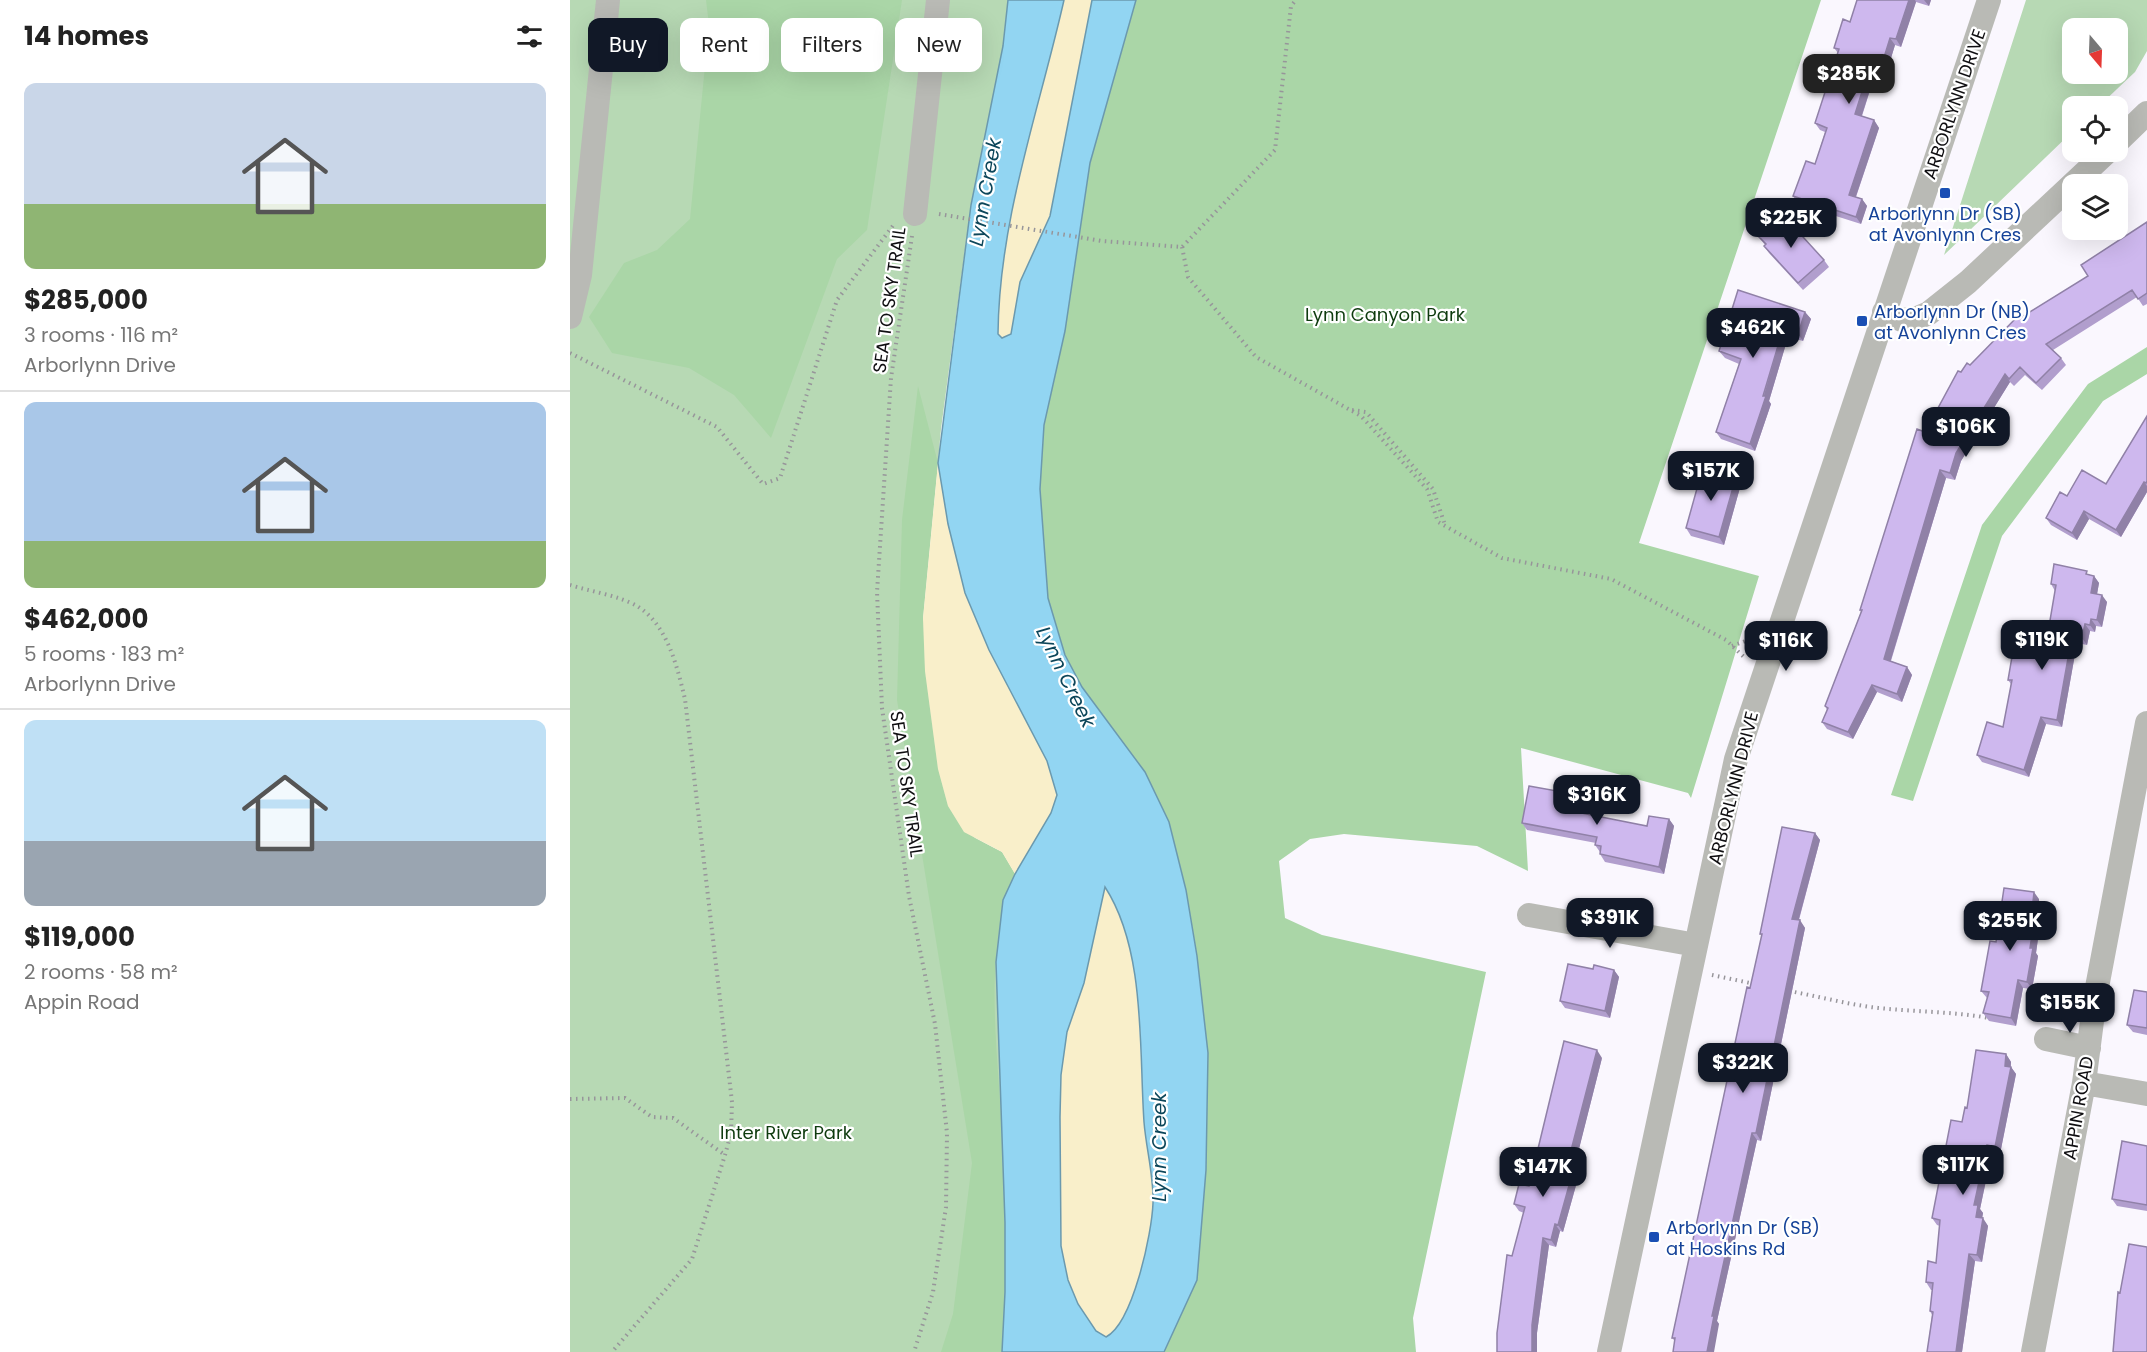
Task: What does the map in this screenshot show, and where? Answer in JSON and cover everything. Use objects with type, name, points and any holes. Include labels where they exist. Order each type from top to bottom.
[{"type":"street","points":[[570,317],[580,275],[608,0]]},
{"type":"street","points":[[915,214],[938,0]]},
{"type":"street","name":"ARBORLYNN DRIVE","points":[[1609,1352],[1736,759],[1989,0]]},
{"type":"street","points":[[2128,131],[2147,113]]},
{"type":"street","points":[[1884,312],[1902,320],[1915,319],[1929,313],[1968,282],[2096,162]]},
{"type":"street","name":"APPIN ROAD","points":[[2033,1352],[2084,1083],[2095,998],[2147,723]]},
{"type":"street","points":[[1529,915],[1696,945]]},
{"type":"street","points":[[2046,1040],[2089,1048]]},
{"type":"street","points":[[2084,1083],[2147,1094]]},
{"type":"path","points":[[1182,247],[1275,150],[1291,6],[1296,0]]},
{"type":"path","points":[[570,353],[717,427],[762,484],[780,478],[837,300],[899,219],[915,214]]},
{"type":"path","name":"SEA TO SKY TRAIL","points":[[914,1352],[933,1292],[946,1207],[947,1133],[935,1024],[909,896],[882,708],[877,592],[891,378],[915,214]]},
{"type":"path","points":[[942,214],[1102,241],[1182,247]]},
{"type":"path","points":[[1182,247],[1188,277],[1256,357],[1361,416],[1427,489],[1438,522],[1502,558],[1611,579],[1726,640],[1763,676]]},
{"type":"path","points":[[570,585],[637,606],[659,629],[674,655],[685,699],[713,952],[729,1057],[732,1102],[730,1133],[725,1155],[692,1259],[612,1352]]},
{"type":"path","points":[[1732,646],[1755,637]]},
{"type":"path","points":[[1690,971],[1758,984]]},
{"type":"path","points":[[1780,989],[1870,1007],[1913,1009],[1937,1015],[1959,1012],[1989,1018]]},
{"type":"path","points":[[570,1099],[625,1098],[652,1117],[673,1118],[725,1155]]},
{"type":"green space","name":"Inter River Park","points":[[570,0],[1008,0],[1003,46],[971,205],[941,429],[923,618],[975,840],[1002,852],[1015,874],[1003,900],[1002,1352],[570,1352]]},
{"type":"green space","points":[[706,0],[902,0],[899,18],[895,18],[895,46],[867,230],[837,259],[771,438],[734,395],[689,368],[612,353],[589,317],[624,263],[657,250],[690,219],[704,72],[769,72],[769,18],[708,18]]},
{"type":"green space","name":"Lynn Canyon Park","points":[[1136,0],[1821,0],[1639,543],[1759,576],[1691,798],[1688,793],[1521,748],[1528,871],[1477,846],[1344,834],[1310,839],[1279,861],[1285,918],[1322,935],[1486,972],[1413,1318],[1416,1352],[1164,1352],[1176,1325],[1206,1170],[1208,1053],[1197,956],[1186,890],[1169,822],[1145,772],[1082,687],[1065,655],[1048,598],[1040,489],[1044,425],[1065,331],[1090,163]]},
{"type":"green space","points":[[2026,0],[2147,0],[2147,51],[2135,72],[2128,79],[2128,18],[2062,18],[2062,84],[2122,84],[2110,96],[2062,96],[2062,142],[1944,255]]},
{"type":"green space","points":[[2147,347],[2147,374],[2103,401],[2002,536],[1913,801],[1891,795],[1982,525],[2088,384]]},
{"type":"green space","points":[[918,386],[938,463],[923,618],[925,671],[938,769],[948,806],[964,832],[1002,852],[1015,874],[1005,903],[998,935],[995,967],[1005,1214],[1005,1297],[1002,1352],[941,1352],[953,1314],[972,1163],[897,700],[902,520]]},
{"type":"sand","points":[[1064,0],[1092,0],[1050,216],[1020,283],[1011,334],[1002,338],[998,335],[1005,249],[1022,166]]},
{"type":"sand","points":[[938,463],[951,535],[963,581],[979,626],[996,664],[1046,759],[1056,793],[1056,801],[1047,823],[1015,874],[1002,852],[964,832],[948,806],[938,769],[925,671],[923,618]]},
{"type":"sand","points":[[1105,886],[1123,922],[1134,973],[1144,1113],[1153,1192],[1149,1235],[1139,1276],[1125,1315],[1106,1337],[1096,1331],[1078,1304],[1068,1280],[1061,1246],[1060,1117],[1061,1075],[1067,1032],[1084,983]]},
{"type":"water","name":"Lynn Creek","points":[[1008,0],[1064,0],[1022,166],[1005,249],[998,334],[1002,338],[1011,334],[1020,282],[1050,216],[1092,0],[1136,0],[1090,163],[1065,331],[1044,425],[1040,489],[1048,598],[1065,655],[1082,687],[1145,772],[1169,822],[1186,890],[1197,956],[1208,1053],[1206,1170],[1197,1280],[1164,1352],[1002,1352],[1005,1223],[996,962],[1003,900],[1015,874],[1051,813],[1057,795],[1047,761],[989,650],[965,593],[948,524],[938,463],[971,205],[1003,46]],"holes":[[[1105,887],[1118,912],[1128,940],[1138,1001],[1144,1122],[1153,1203],[1145,1255],[1132,1296],[1125,1314],[1116,1328],[1106,1337],[1096,1331],[1078,1304],[1068,1280],[1061,1246],[1061,1075],[1067,1032],[1084,983]]]},
{"type":"building","points":[[1857,0],[1909,0],[1896,39],[1890,38],[1882,64],[1872,60],[1855,114],[1874,120],[1849,195],[1862,199],[1856,217],[1793,196],[1806,161],[1815,164],[1827,128],[1815,123],[1839,49],[1834,48],[1843,19],[1850,22]]},
{"type":"building","points":[[1783,215],[1824,260],[1798,283],[1764,246],[1766,244],[1759,237]]},
{"type":"building","points":[[2147,222],[2147,293],[2138,299],[2132,290],[2046,344],[2061,358],[2036,383],[2020,367],[2009,379],[2005,374],[1956,453],[1950,473],[1940,470],[1884,659],[1907,667],[1897,694],[1872,685],[1848,732],[1822,722],[1828,708],[1825,706],[1862,610],[1860,610],[1917,429],[1925,432],[1958,371],[1961,372],[1967,363],[1970,365],[2018,316],[2020,318],[2088,276],[2081,265],[2119,240],[2128,240],[2128,234]]},
{"type":"building","points":[[1738,290],[1805,312],[1798,334],[1783,329],[1763,396],[1766,396],[1750,444],[1716,432],[1741,359],[1719,351]]},
{"type":"building","points":[[2147,416],[2147,481],[2144,482],[2116,530],[2084,511],[2072,533],[2046,518],[2060,492],[2067,496],[2082,470],[2106,484]]},
{"type":"building","points":[[1703,467],[1736,477],[1719,537],[1686,528]]},
{"type":"building","points":[[2054,564],[2087,571],[2086,574],[2094,576],[2091,593],[2102,595],[2097,620],[2091,619],[2090,625],[2085,624],[2082,638],[2072,636],[2057,720],[2041,717],[2024,770],[1977,755],[1987,722],[2003,727],[2012,680],[2008,680],[2014,645],[2045,650],[2056,585],[2051,584]]},
{"type":"building","points":[[1529,786],[1585,796],[1581,813],[1647,826],[1649,816],[1669,819],[1659,867],[1600,854],[1601,846],[1595,845],[1597,837],[1522,823]]},
{"type":"building","points":[[1782,827],[1815,833],[1792,919],[1800,920],[1756,1133],[1752,1133],[1712,1316],[1714,1316],[1707,1352],[1673,1352],[1675,1338],[1672,1338],[1747,987],[1750,988],[1762,934],[1760,934]]},
{"type":"building","points":[[2004,888],[2034,892],[2033,902],[2037,902],[2027,982],[2018,980],[2011,1018],[1983,1013],[1989,992],[1981,991],[1990,941],[1996,942]]},
{"type":"building","points":[[1568,964],[1593,969],[1594,965],[1614,970],[1605,1011],[1560,1001]]},
{"type":"building","points":[[2134,990],[2147,992],[2147,1028],[2127,1025]]},
{"type":"building","points":[[1564,1041],[1597,1050],[1568,1162],[1575,1164],[1558,1225],[1555,1224],[1551,1240],[1543,1238],[1532,1325],[1532,1352],[1497,1352],[1497,1333],[1507,1255],[1512,1256],[1525,1207],[1514,1204],[1519,1184],[1529,1186]]},
{"type":"building","points":[[1976,1050],[2006,1054],[2005,1066],[2011,1067],[1995,1147],[1987,1145],[1974,1205],[1978,1205],[1976,1217],[1983,1218],[1977,1255],[1969,1254],[1956,1352],[1927,1352],[1933,1312],[1930,1311],[1933,1283],[1926,1282],[1928,1261],[1936,1263],[1940,1220],[1932,1218],[1951,1120],[1962,1122],[1965,1107],[1967,1108]]},
{"type":"building","points":[[2122,1141],[2147,1146],[2147,1205],[2112,1199]]},
{"type":"building","points":[[2129,1244],[2147,1247],[2147,1352],[2113,1352],[2118,1292],[2120,1293]]},
{"type":"place","name":"Arborlynn Dr (SB) at Avonlynn Cres","points":[[1945,193]]},
{"type":"place","name":"Arborlynn Dr (NB) at Avonlynn Cres","points":[[1862,321]]},
{"type":"place","name":"Arborlynn Dr (SB) at Hoskins Rd","points":[[1654,1237]]}]
